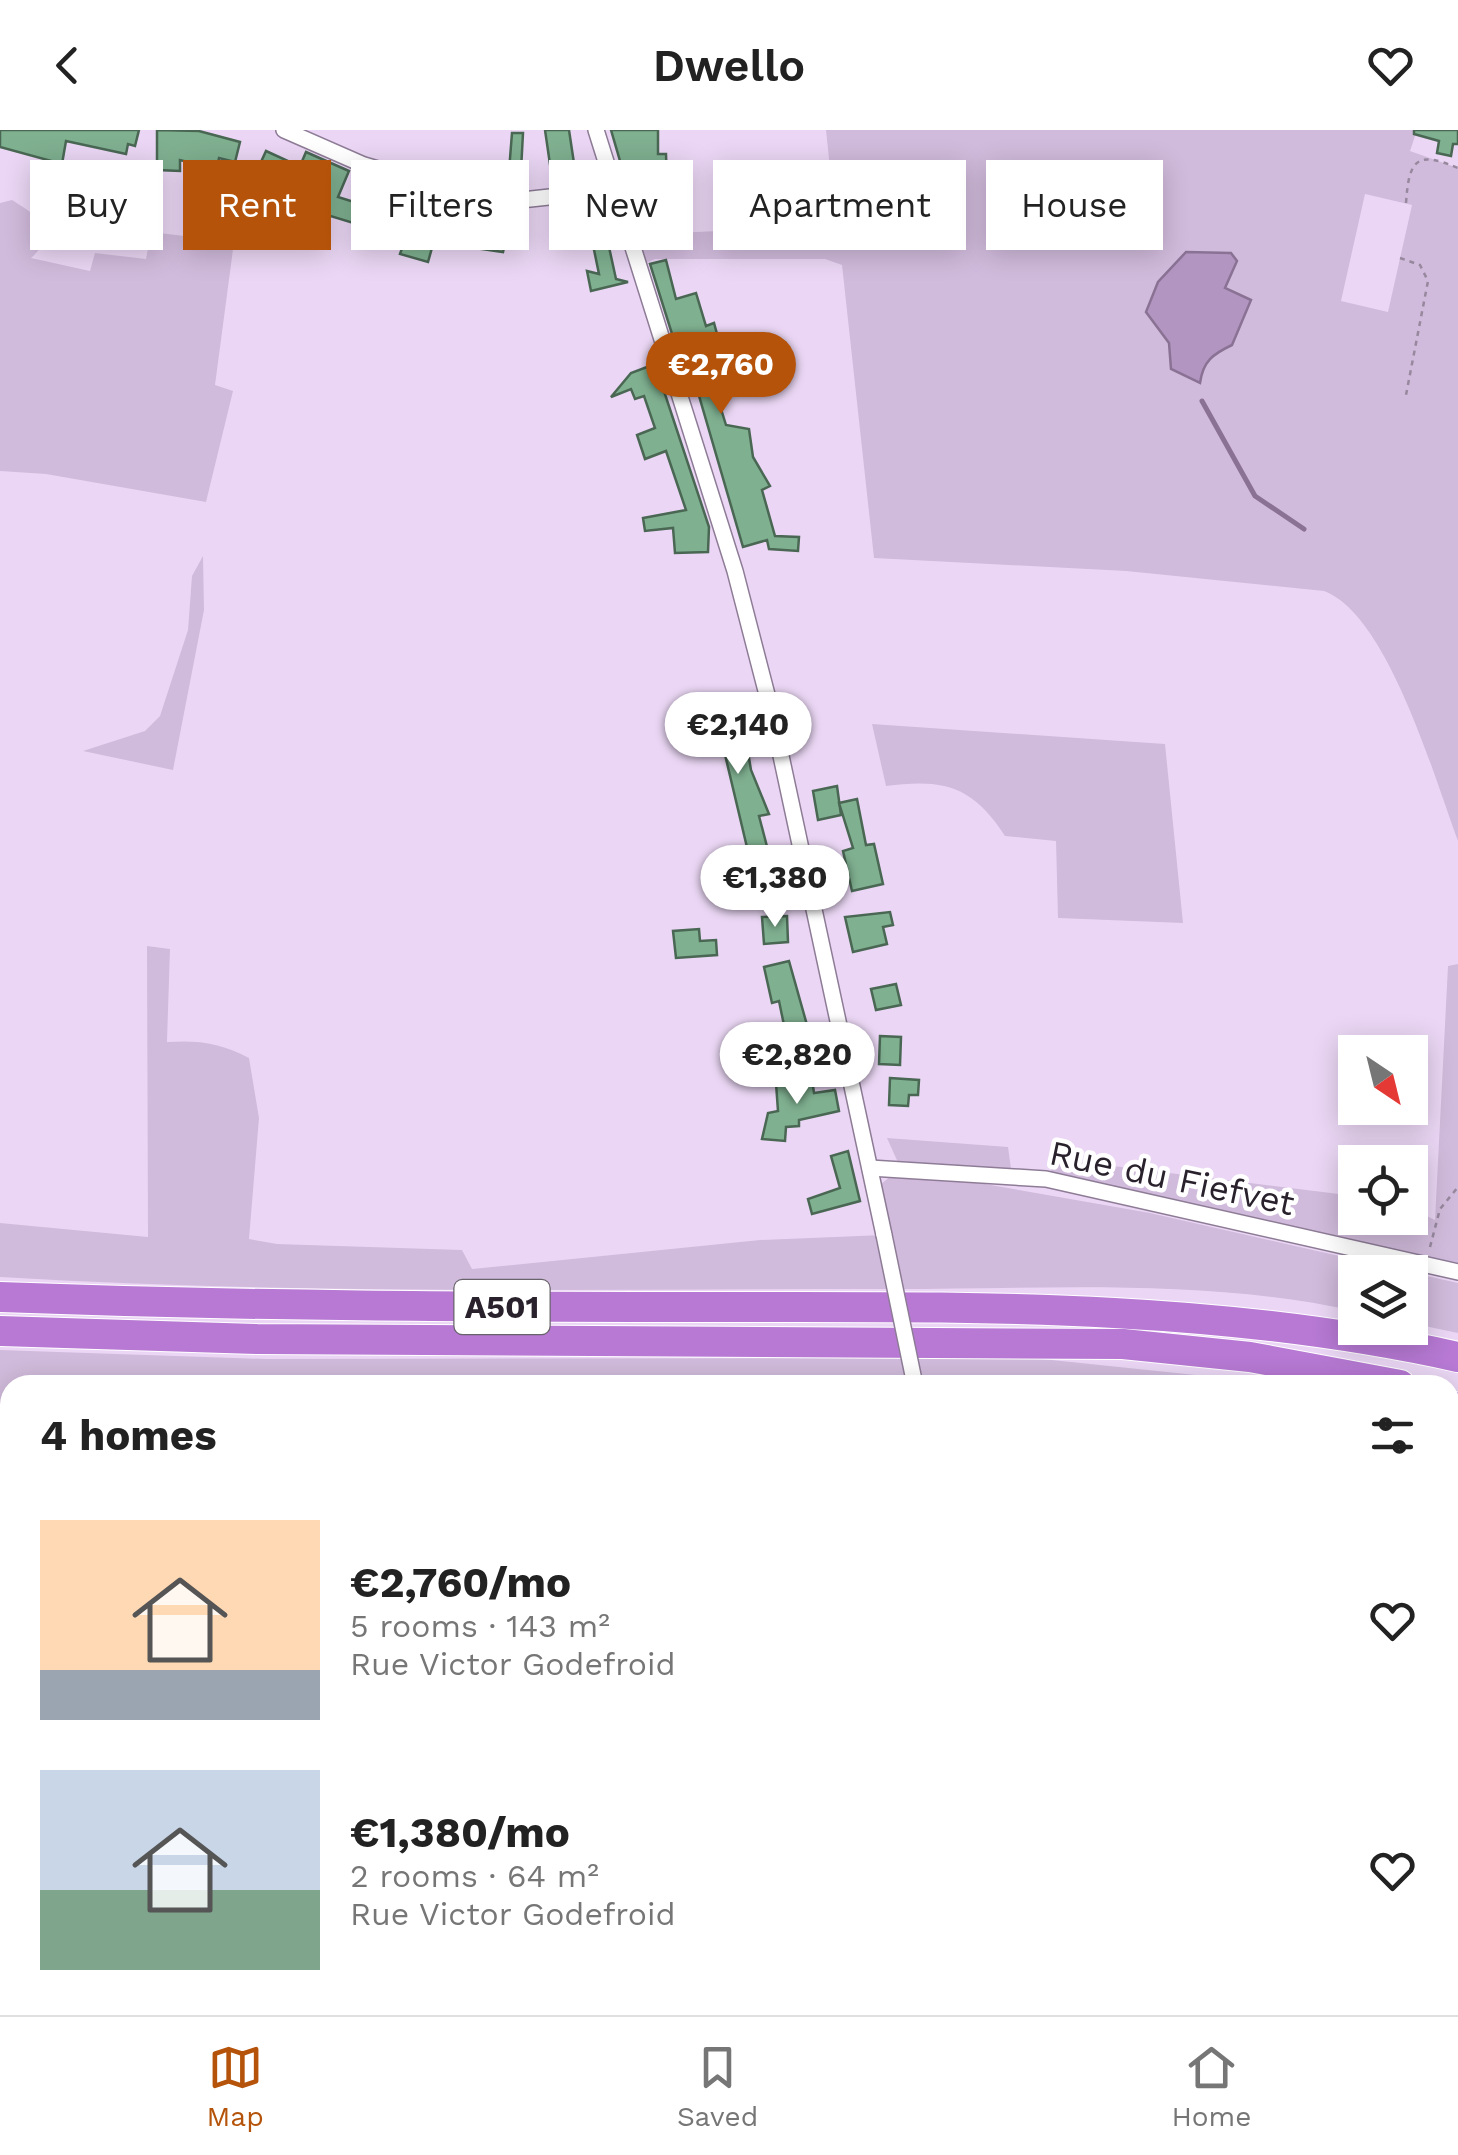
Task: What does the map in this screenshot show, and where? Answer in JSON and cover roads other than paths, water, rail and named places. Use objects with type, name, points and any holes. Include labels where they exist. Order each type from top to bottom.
[{"type":"highway","name":"A501","points":[[0,1297],[408,1307],[1004,1307],[1132,1312],[1256,1323],[1458,1357]]},
{"type":"highway","name":"A501","points":[[0,1331],[295,1339],[1104,1344],[1250,1357],[1346,1375]]},
{"type":"highway","points":[[1330,1372],[1341,1375]]},
{"type":"street","points":[[284,130],[364,165],[494,203],[549,197]]},
{"type":"street","points":[[596,130],[604,160]]},
{"type":"street","points":[[632,250],[735,570],[772,714],[912,1375]]},
{"type":"street","name":"Rue du Fiefvet","points":[[870,1168],[1046,1179],[1458,1272]]},
{"type":"waterway","points":[[1202,401],[1255,496],[1304,529]]}]
